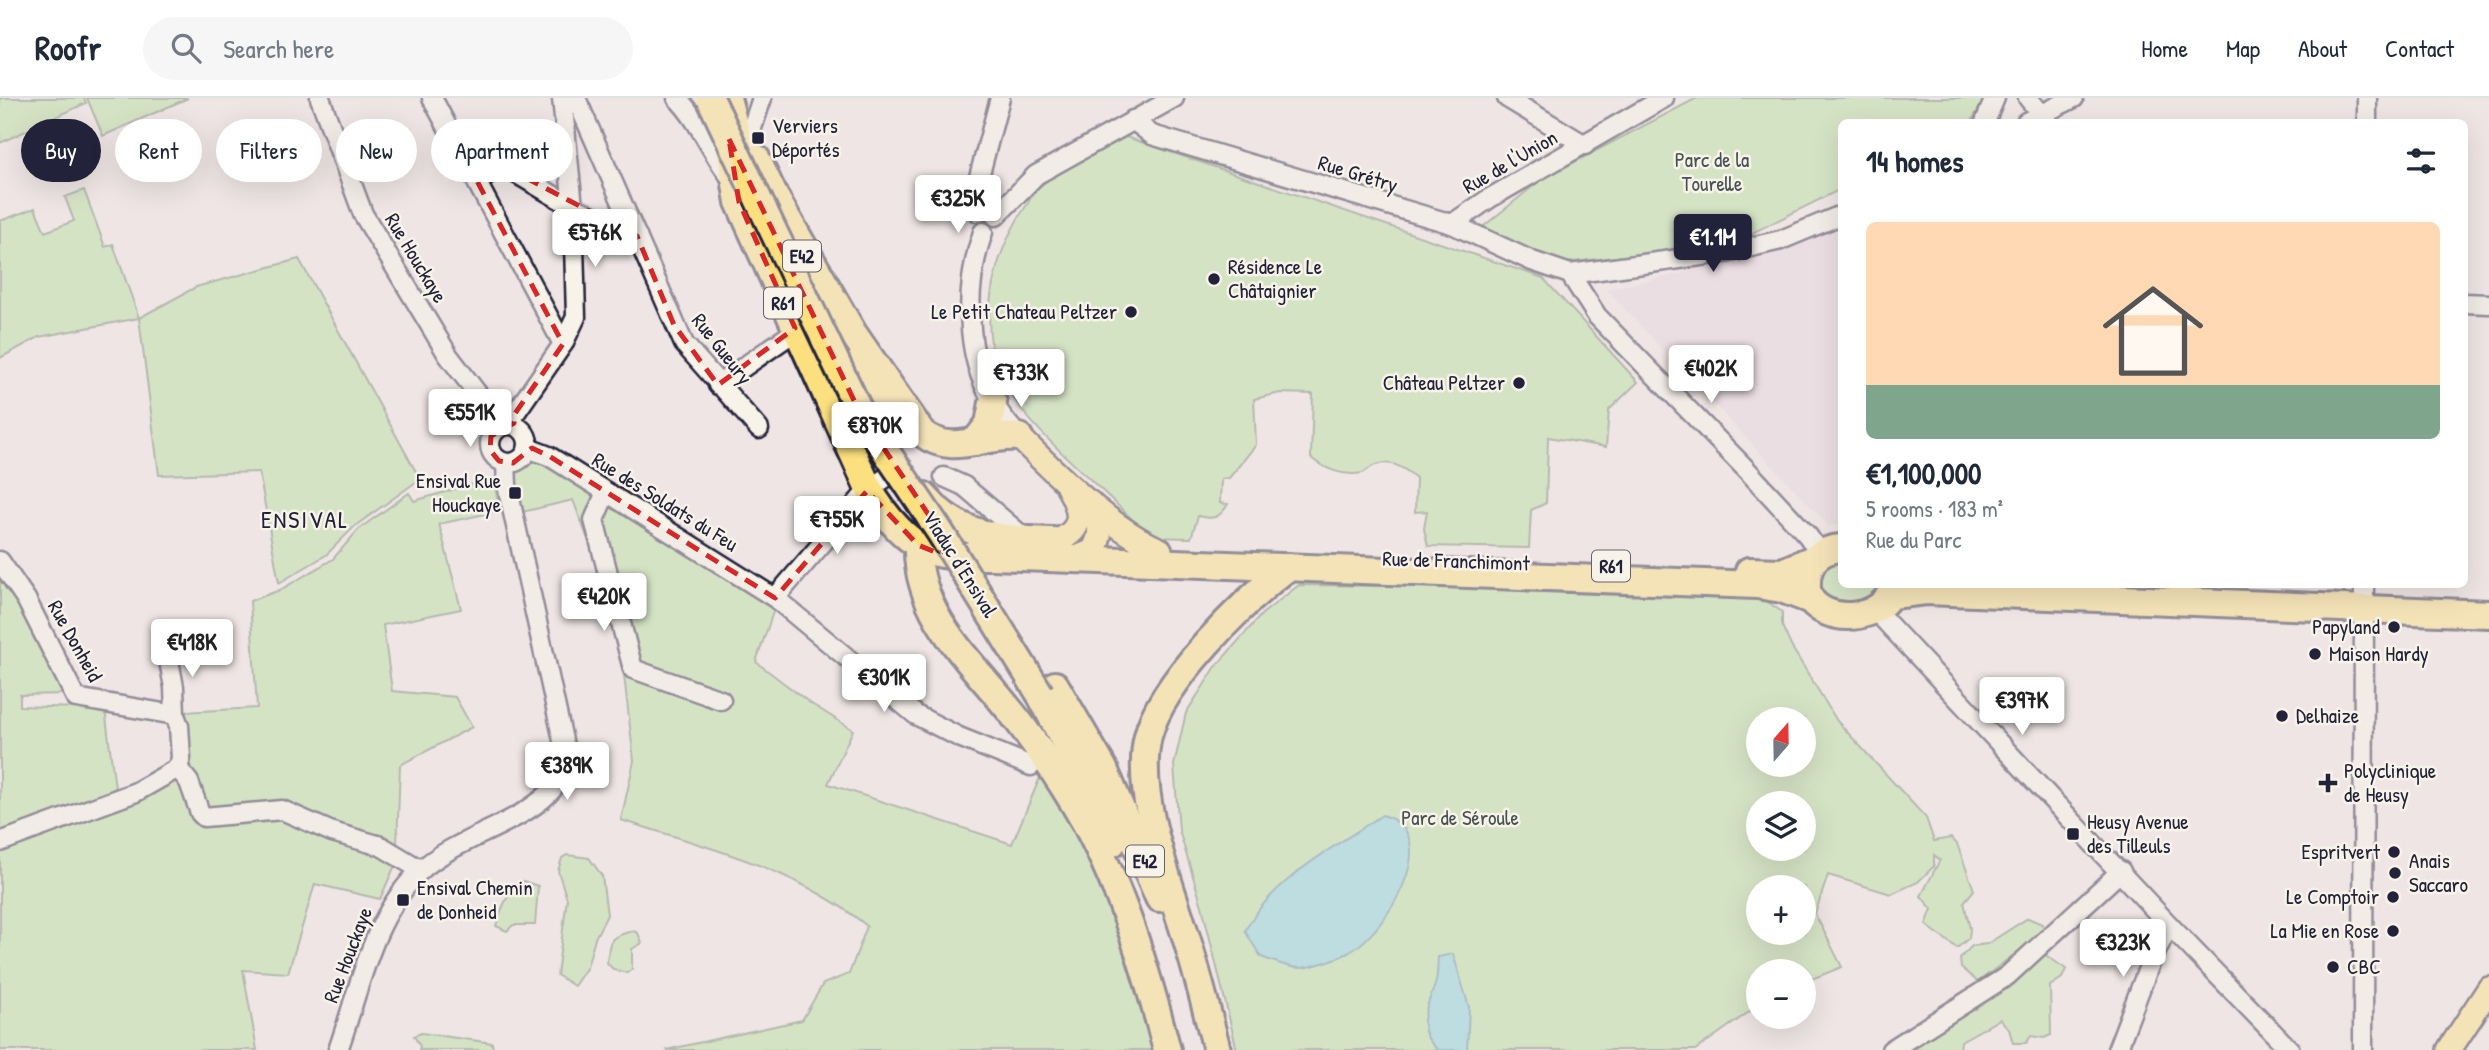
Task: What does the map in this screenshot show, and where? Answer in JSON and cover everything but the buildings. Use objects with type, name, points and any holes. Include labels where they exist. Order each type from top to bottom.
[{"type":"highway","name":"Viaduc d’Ensival","points":[[710,98],[860,413],[1048,689]]},
{"type":"highway","name":"E42","points":[[726,98],[776,199]]},
{"type":"highway","name":"R61","points":[[726,98],[738,169],[806,324],[869,489],[889,519],[929,550],[1105,552]]},
{"type":"highway","name":"Viaduc d’Ensival","points":[[776,199],[856,366],[1048,689]]},
{"type":"highway","points":[[776,199],[853,333],[914,424],[928,438],[953,447],[1001,436],[1019,437]]},
{"type":"highway","name":"R61","points":[[806,324],[902,467],[936,511],[952,523],[1000,528],[1027,540],[1065,550]]},
{"type":"highway","points":[[975,442],[989,425],[993,402]]},
{"type":"highway","points":[[1000,528],[975,544],[953,542],[929,550],[926,593],[935,616],[1021,725],[1086,824],[1129,922],[1167,1050]]},
{"type":"highway","name":"Rue de Franchimont","points":[[1105,552],[1160,550],[1288,567],[1757,585],[1782,589],[1811,600]]},
{"type":"highway","name":"Rue de Franchimont","points":[[1105,552],[1240,559],[1776,573],[1825,554]]},
{"type":"highway","points":[[1811,600],[1807,580],[1825,554]]},
{"type":"highway","points":[[1231,618],[1247,586],[1240,559]]},
{"type":"highway","points":[[1217,1050],[1150,811],[1145,767],[1148,736],[1172,686],[1231,618],[1288,567]]},
{"type":"highway","name":"R61","points":[[2228,588],[2364,595],[2489,614]]},
{"type":"highway","name":"R61","points":[[1811,600],[1825,611],[1838,614],[1887,597],[1926,591],[2489,597]]},
{"type":"highway","name":"E42","points":[[1048,689],[1095,800],[1151,946],[1181,1050]]},
{"type":"highway","name":"E42","points":[[1048,689],[1089,742],[1126,814],[1182,963],[1206,1050]]},
{"type":"main road","points":[[1019,437],[1065,481],[1133,538],[1160,550]]},
{"type":"main road","points":[[1065,481],[1079,506],[1079,518],[1065,550]]},
{"type":"main road","points":[[1090,503],[1100,524],[1105,552]]},
{"type":"main road","points":[[2449,1050],[2489,989]]},
{"type":"street","name":"Rue Houckaye","points":[[320,98],[363,214],[448,355],[508,426]]},
{"type":"street","points":[[432,98],[443,119]]},
{"type":"street","points":[[508,426],[525,434],[528,448],[520,460],[506,464],[499,461],[490,450],[491,436],[508,426],[524,398],[563,344],[576,317],[578,302],[573,207],[562,98]]},
{"type":"street","name":"Rue Gueury","points":[[576,98],[684,345],[758,429]]},
{"type":"street","points":[[677,98],[715,158],[738,169],[762,98]]},
{"type":"street","points":[[978,212],[974,196],[1000,98]]},
{"type":"street","points":[[1019,437],[993,402],[977,363],[971,306],[976,251],[983,232],[996,226],[996,216],[1036,175],[1174,98]]},
{"type":"street","points":[[1507,98],[1586,145]]},
{"type":"street","name":"Rue de l'Union","points":[[1452,224],[1490,198],[1664,98]]},
{"type":"street","points":[[1986,119],[1995,98]]},
{"type":"street","points":[[2028,98],[2038,119]]},
{"type":"street","points":[[2040,119],[2074,98]]},
{"type":"street","points":[[2367,98],[2367,119]]},
{"type":"street","name":"Rue Grétry","points":[[1133,120],[1152,135],[1452,224],[1532,261],[1570,274]]},
{"type":"street","points":[[478,182],[563,344]]},
{"type":"street","points":[[532,182],[573,207],[637,236]]},
{"type":"street","points":[[983,232],[975,228],[973,219],[978,212],[984,209],[996,216]]},
{"type":"street","points":[[1825,554],[1746,468],[1597,316],[1570,274],[1730,253],[1781,240],[1838,216]]},
{"type":"street","points":[[2468,303],[2489,304]]},
{"type":"street","points":[[718,385],[806,324]]},
{"type":"street","name":"Rue des Soldats du Feu","points":[[528,448],[549,456],[775,598],[916,715],[959,737],[1031,765]]},
{"type":"street","name":"Rue Houckaye","points":[[338,1050],[386,914],[421,870],[454,848],[548,795],[563,768],[564,744],[507,485],[506,464]]},
{"type":"street","points":[[775,598],[869,489],[902,467]]},
{"type":"street","points":[[944,477],[964,486],[1000,528]]},
{"type":"street","points":[[606,492],[594,520],[633,669],[721,700]]},
{"type":"street","name":"Rue Donheid","points":[[0,561],[26,599],[76,698],[174,715]]},
{"type":"street","points":[[2363,1050],[2364,595]]},
{"type":"street","points":[[1887,597],[2169,925],[2290,1050]]},
{"type":"street","points":[[0,842],[123,797],[178,768],[181,758],[179,726],[174,715],[174,687],[166,645]]},
{"type":"street","points":[[178,768],[189,782],[200,813],[204,817],[282,810],[332,832],[381,846],[421,870]]},
{"type":"street","points":[[1891,1050],[2007,976],[2121,871]]},
{"type":"street","points":[[2118,1050],[2144,977],[2169,925]]},
{"type":"highlighted area","points":[[729,139],[860,413],[949,545],[940,554],[918,545],[867,491],[775,598],[549,456],[532,448],[513,463],[499,461],[490,450],[491,436],[514,423],[514,415],[563,344],[477,181],[507,168],[637,236],[674,325],[718,385],[795,328],[739,202]]},
{"type":"shaded area","points":[[1838,229],[1838,526],[1828,525],[1606,289],[1774,254]]},
{"type":"green space","points":[[0,98],[84,98],[86,103],[52,119],[21,119],[21,133],[0,143]]},
{"type":"green space","points":[[87,98],[188,98],[141,119],[115,119],[115,131],[103,136],[101,119],[96,119]]},
{"type":"green space","name":"Parc de la Tourelle","points":[[1697,98],[1985,98],[1973,119],[1838,119],[1838,190],[1732,243],[1555,264],[1479,230],[1542,179]]},
{"type":"green space","points":[[1120,135],[1543,278],[1638,382],[1609,410],[1606,447],[1548,437],[1546,503],[1531,510],[1529,548],[1428,546],[1424,529],[1427,511],[1415,512],[1416,478],[1411,474],[1389,463],[1377,464],[1362,473],[1342,473],[1322,466],[1311,458],[1313,394],[1280,393],[1254,399],[1256,445],[1229,478],[1221,479],[1220,503],[1228,504],[1225,509],[1216,517],[1198,516],[1191,538],[1149,537],[1046,437],[1015,401],[1001,378],[993,353],[989,327],[995,275],[1014,225],[1035,191],[1066,167]]},
{"type":"green space","points":[[84,190],[105,247],[113,244],[139,318],[39,337],[0,358],[0,221],[35,208],[45,232],[74,221],[65,197]]},
{"type":"green space","points":[[299,259],[420,479],[355,526],[326,555],[279,583],[259,472],[159,475],[139,318],[196,287]]},
{"type":"green space","points":[[533,459],[558,470],[774,609],[756,662],[810,703],[853,730],[828,784],[1012,844],[1041,775],[1085,850],[1120,930],[1156,1050],[666,1050],[802,1020],[823,984],[849,974],[867,926],[840,906],[781,874],[717,850],[621,820],[634,761],[623,667],[602,576],[573,500],[518,513],[515,487],[518,470]]},
{"type":"green space","points":[[494,478],[499,511],[439,524],[461,609],[383,625],[392,691],[455,697],[472,727],[400,765],[397,845],[369,833],[365,838],[396,863],[380,899],[315,884],[288,973],[243,970],[257,1050],[0,1050],[0,849],[177,776],[202,809],[187,751],[183,712],[257,708],[250,601],[280,590],[333,559],[359,529],[409,493],[414,501]]},
{"type":"green space","points":[[1838,556],[1838,588],[1884,588],[1877,602],[1839,606],[1816,594],[1817,569]]},
{"type":"green space","points":[[0,568],[65,694],[20,695],[20,706],[105,709],[116,796],[0,838]]},
{"type":"green space","name":"Parc de Séroule","points":[[1299,585],[1464,587],[1762,598],[1782,612],[1782,626],[1791,646],[1837,721],[1926,818],[1934,841],[1951,838],[1957,844],[1974,890],[1964,902],[1970,929],[1969,938],[1957,948],[1926,925],[1932,909],[1921,896],[1940,860],[1934,855],[1934,866],[1918,882],[1891,894],[1828,875],[1816,911],[1816,875],[1746,875],[1746,945],[1816,945],[1816,916],[1842,967],[1816,977],[1816,959],[1746,959],[1746,1014],[1695,1050],[1237,1050],[1202,906],[1179,830],[1174,765],[1186,713],[1217,665],[1262,614]]},
{"type":"green space","points":[[567,855],[589,858],[602,876],[607,915],[595,938],[587,967],[574,986],[557,975],[567,899],[558,871],[562,858]]},
{"type":"green space","points":[[523,881],[538,886],[535,925],[513,925],[507,931],[496,926],[509,895]]},
{"type":"green space","points":[[2028,918],[2042,924],[2045,931],[1978,982],[1961,968],[1960,958],[1972,946],[1987,944]]},
{"type":"green space","points":[[633,931],[638,933],[642,943],[632,949],[632,969],[627,973],[613,969],[607,963],[612,940]]},
{"type":"green space","points":[[2044,954],[2066,969],[2062,978],[2050,986],[2051,1035],[2044,1038],[2031,1036],[2026,1043],[2013,1043],[2009,1029],[2000,1019],[1961,1041],[1960,1050],[1914,1050],[2013,980]]},
{"type":"green space","points":[[421,1033],[492,1043],[493,1050],[419,1050],[420,1046],[414,1036]]},
{"type":"water","points":[[1382,815],[1401,825],[1410,841],[1410,861],[1404,883],[1379,926],[1348,953],[1313,966],[1292,967],[1261,957],[1245,931],[1271,895],[1325,852]]},
{"type":"water","points":[[1453,954],[1469,1007],[1467,1050],[1438,1050],[1426,1035],[1424,1019],[1436,982],[1438,957]]},
{"type":"place","name":"Verviers Déportés","points":[[758,138]]},
{"type":"place","name":"Résidence Le Châtaignier","points":[[1214,279]]},
{"type":"place","name":"Le Petit Chateau Peltzer","points":[[1131,312]]},
{"type":"place","name":"Château Peltzer","points":[[1519,383]]},
{"type":"place","name":"Ensival Rue Houckaye","points":[[515,493]]},
{"type":"place","name":"Papyland","points":[[2394,627]]},
{"type":"place","name":"Maison Hardy","points":[[2315,654]]},
{"type":"place","name":"Delhaize","points":[[2282,716]]},
{"type":"place","name":"Polyclinique de Heusy","points":[[2328,783]]},
{"type":"place","name":"Heusy Avenue des Tilleuls","points":[[2073,834]]},
{"type":"place","name":"Espritvert","points":[[2394,852]]},
{"type":"place","name":"Anais Saccaro","points":[[2395,873]]},
{"type":"place","name":"Le Comptoir","points":[[2393,897]]},
{"type":"place","name":"Ensival Chemin de Donheid","points":[[403,900]]},
{"type":"place","name":"La Mie en Rose","points":[[2393,931]]},
{"type":"place","name":"CBC","points":[[2333,967]]},
{"type":"district","name":"ENSIVAL","points":[[305,520]]}]
